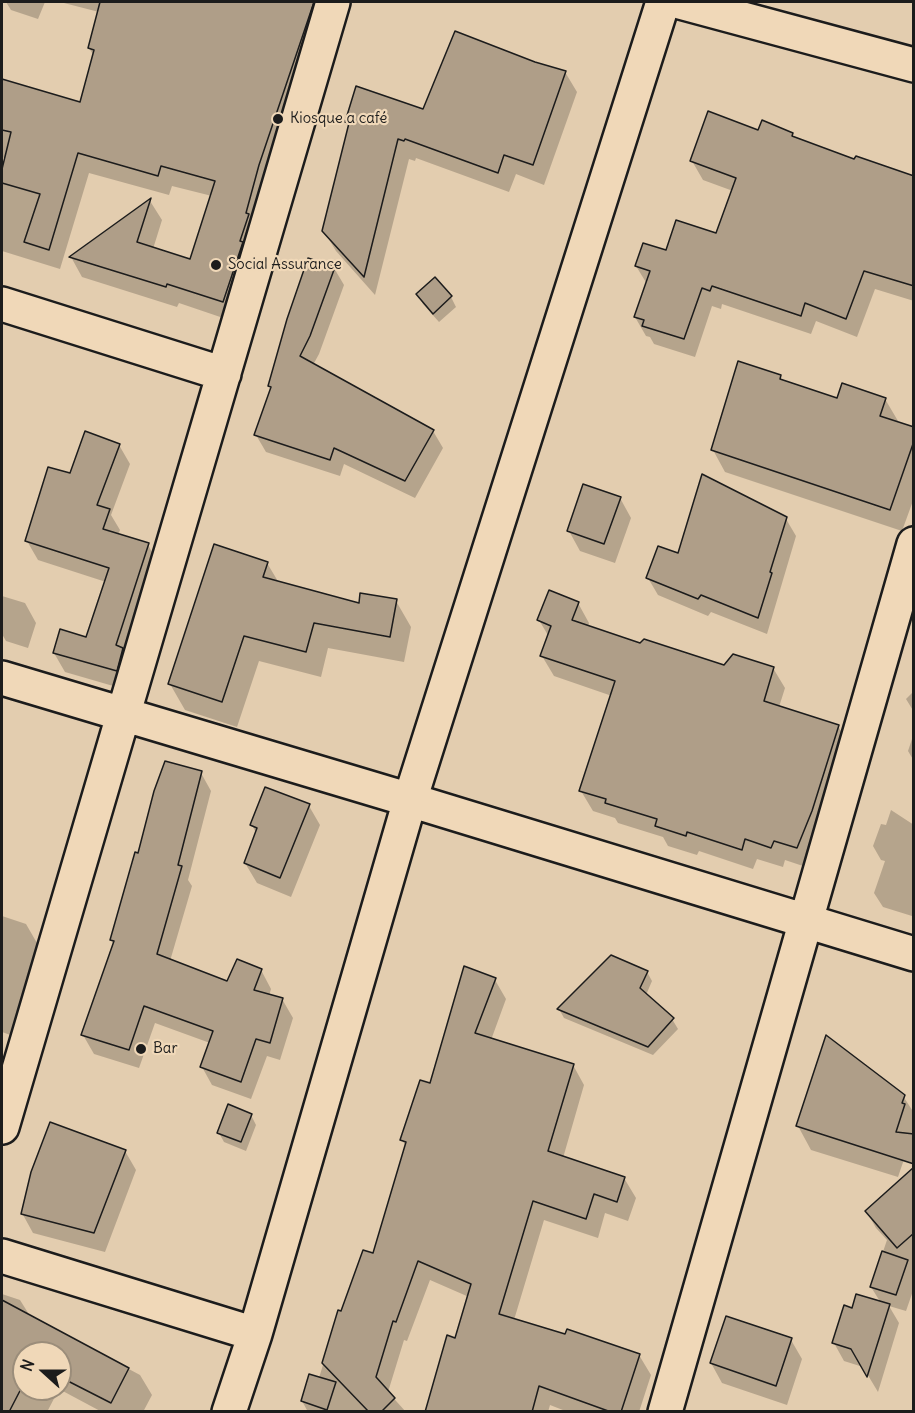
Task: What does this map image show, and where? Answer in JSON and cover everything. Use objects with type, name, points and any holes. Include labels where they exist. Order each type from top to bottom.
[{"type":"street","points":[[2,1126],[333,2]]},
{"type":"street","points":[[229,1412],[255,1334],[410,800],[663,2]]},
{"type":"street","points":[[680,2],[914,65]]},
{"type":"street","points":[[2,304],[224,374]]},
{"type":"street","points":[[665,1412],[914,544]]},
{"type":"street","points":[[2,678],[914,954]]},
{"type":"street","points":[[2,1256],[255,1334]]},
{"type":"building","points":[[100,2],[314,2],[259,165],[246,213],[249,214],[240,241],[243,242],[223,302],[69,257],[151,198],[137,242],[190,259],[215,181],[161,166],[158,176],[78,153],[49,250],[24,242],[40,194],[2,183],[2,169],[11,132],[2,130],[2,79],[80,102],[94,50],[88,48]]},
{"type":"building","points":[[455,31],[535,62],[566,71],[533,165],[504,155],[498,173],[405,139],[404,141],[398,139],[364,277],[322,231],[349,123],[345,122],[356,86],[423,109]]},
{"type":"building","points":[[708,111],[758,130],[762,120],[793,133],[792,136],[854,159],[856,156],[914,176],[914,286],[864,271],[846,319],[805,303],[801,316],[712,286],[710,291],[702,288],[684,339],[642,326],[644,320],[634,317],[650,271],[635,266],[643,243],[666,250],[676,220],[716,233],[736,178],[690,161]]},
{"type":"building","points":[[308,258],[335,267],[310,336],[300,356],[434,430],[405,481],[334,448],[330,460],[254,435],[271,387],[268,386],[287,319]]},
{"type":"building","points":[[435,277],[452,296],[433,314],[416,294]]},
{"type":"building","points":[[738,361],[781,375],[780,379],[837,398],[842,383],[886,398],[880,416],[914,427],[914,441],[890,510],[711,450]]},
{"type":"building","points":[[85,431],[120,444],[97,505],[110,509],[103,529],[149,543],[116,645],[123,648],[117,671],[53,653],[60,629],[86,637],[109,568],[25,541],[48,467],[70,473]]},
{"type":"building","points":[[702,474],[787,517],[758,618],[701,595],[698,599],[646,578],[658,546],[678,553]]},
{"type":"building","points":[[583,484],[621,497],[604,544],[567,531]]},
{"type":"building","points":[[214,544],[268,562],[263,577],[359,603],[360,593],[397,599],[390,637],[314,623],[306,652],[244,636],[222,702],[168,684]]},
{"type":"building","points":[[549,590],[579,602],[572,620],[640,643],[644,639],[724,665],[733,654],[774,667],[764,701],[839,725],[812,811],[797,848],[774,841],[771,848],[745,839],[742,850],[687,832],[686,836],[655,826],[657,819],[605,803],[606,799],[579,791],[615,681],[540,656],[551,626],[537,620]]},
{"type":"building","points":[[165,761],[202,771],[178,865],[182,866],[157,954],[227,981],[237,959],[262,969],[254,990],[283,998],[270,1043],[256,1039],[241,1082],[200,1067],[213,1031],[144,1006],[129,1050],[81,1035],[114,941],[110,940],[135,852],[138,853],[154,791]]},
{"type":"building","points":[[265,787],[310,804],[280,878],[244,863],[257,828],[250,825]]},
{"type":"building","points":[[611,955],[648,971],[640,988],[674,1018],[648,1047],[557,1009]]},
{"type":"building","points":[[464,966],[496,978],[475,1033],[574,1064],[548,1151],[625,1177],[617,1202],[594,1194],[586,1219],[533,1201],[499,1314],[565,1334],[567,1329],[640,1354],[621,1412],[611,1412],[539,1386],[532,1412],[425,1412],[447,1335],[455,1338],[471,1284],[418,1261],[396,1322],[393,1321],[376,1377],[395,1398],[381,1412],[369,1412],[322,1363],[338,1310],[341,1311],[363,1250],[373,1253],[406,1142],[400,1140],[420,1080],[430,1083]]},
{"type":"building","points":[[826,1035],[905,1095],[902,1103],[905,1104],[896,1132],[914,1134],[914,1164],[796,1126]]},
{"type":"building","points":[[228,1104],[252,1114],[241,1142],[217,1133]]},
{"type":"building","points":[[50,1122],[126,1150],[94,1233],[21,1214],[31,1172]]},
{"type":"building","points":[[914,1167],[914,1233],[897,1248],[865,1211]]},
{"type":"building","points":[[882,1251],[908,1260],[896,1295],[870,1287]]},
{"type":"building","points":[[856,1294],[890,1304],[867,1377],[851,1349],[832,1343],[844,1305],[852,1308]]},
{"type":"building","points":[[2,1300],[129,1368],[111,1403],[72,1383],[72,1341],[12,1341],[12,1401],[15,1401],[9,1412],[2,1412]]},
{"type":"building","points":[[726,1316],[792,1338],[776,1386],[710,1363]]},
{"type":"building","points":[[309,1374],[336,1382],[327,1410],[301,1401]]},
{"type":"place","name":"Kiosque a café","points":[[278,119]]},
{"type":"place","name":"Social Assurance","points":[[216,265]]},
{"type":"place","name":"Bar","points":[[141,1049]]}]
